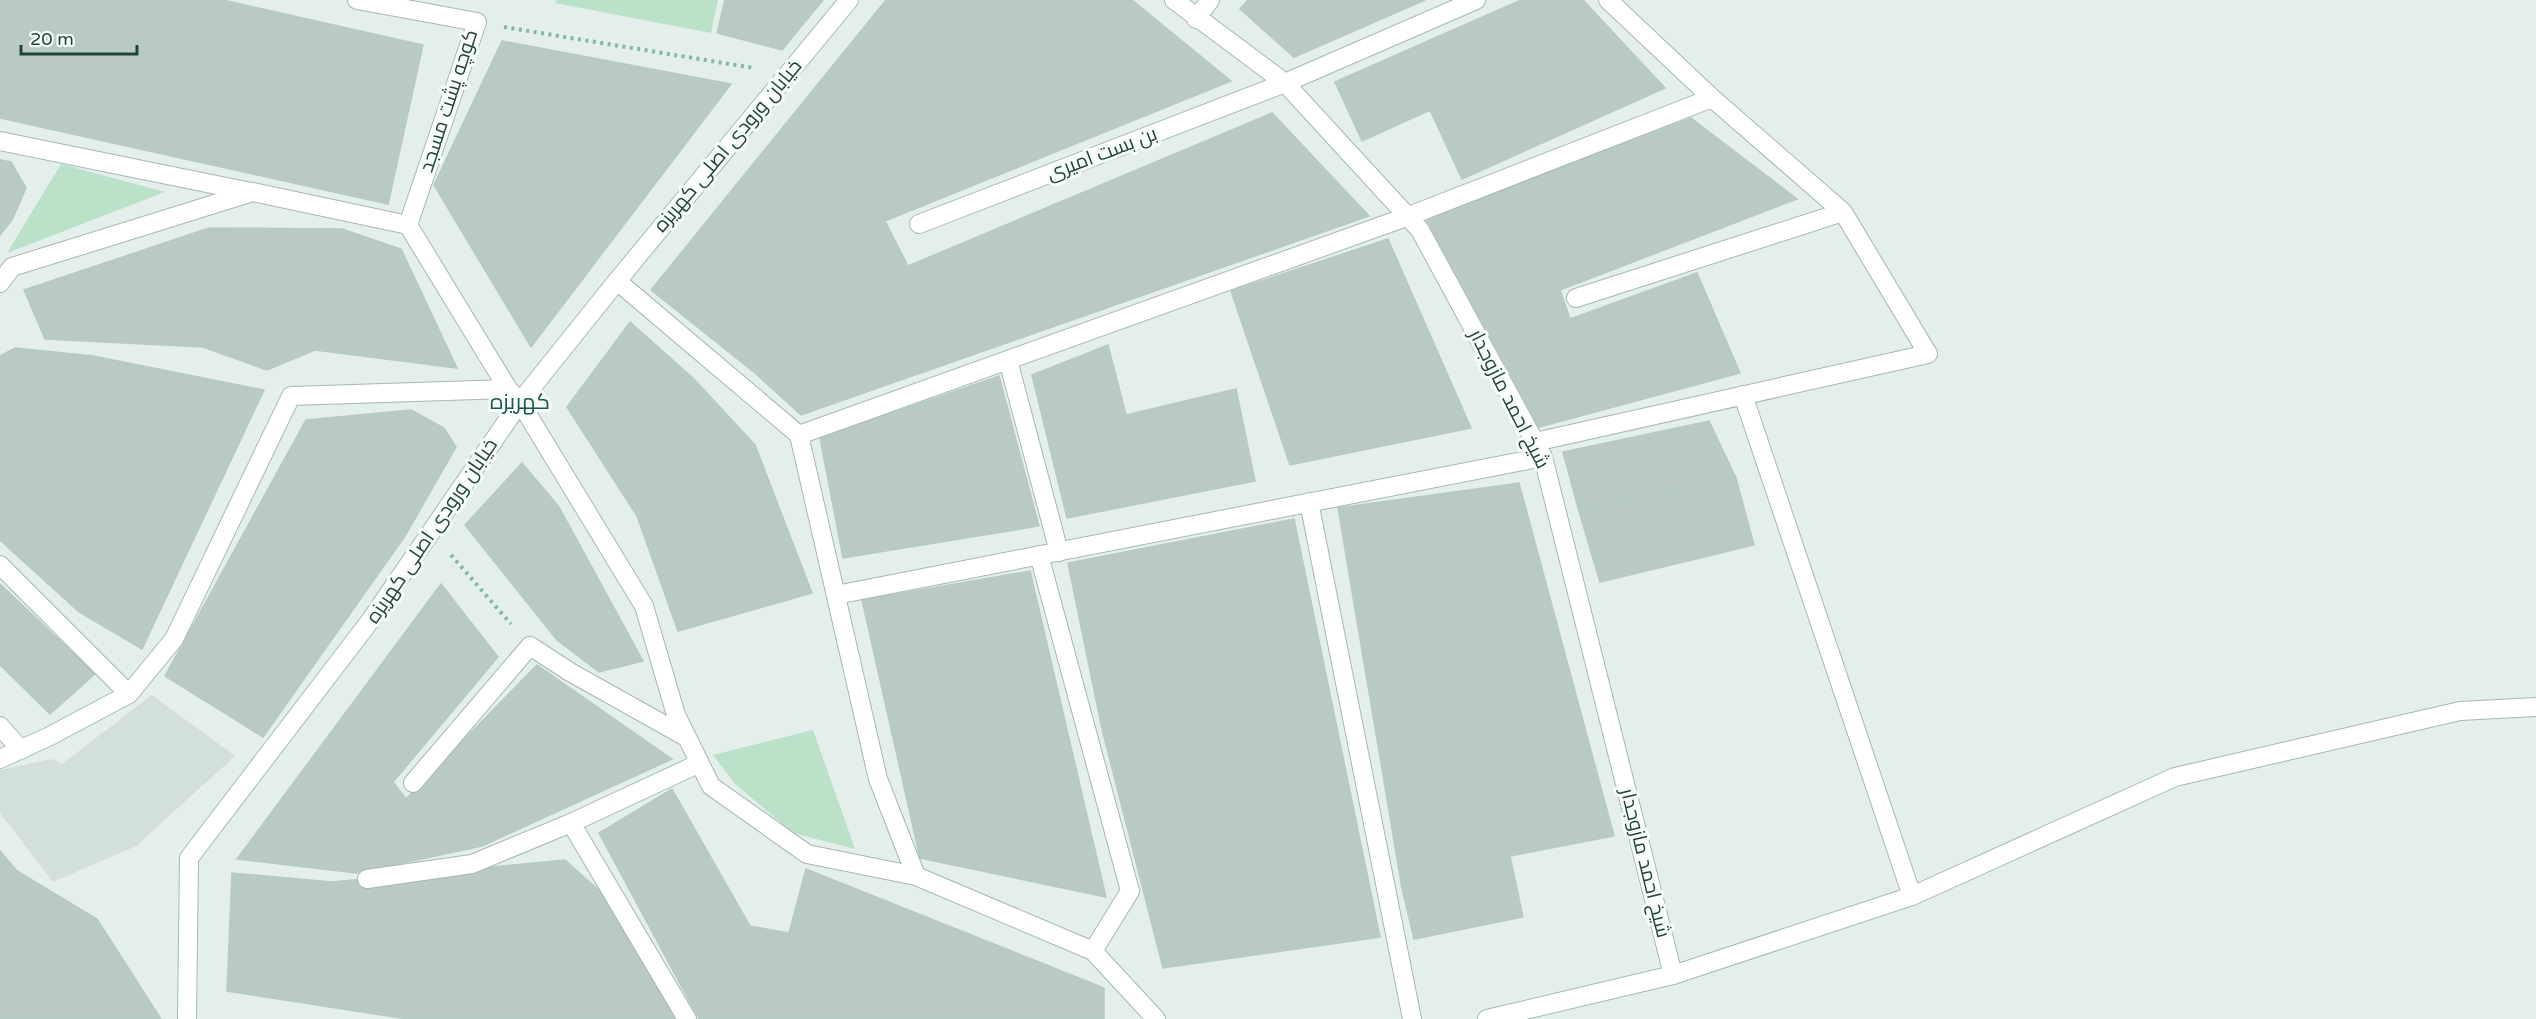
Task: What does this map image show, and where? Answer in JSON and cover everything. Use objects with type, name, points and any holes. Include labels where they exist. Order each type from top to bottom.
[{"type":"street","name":"کوچه پشت مسجد","points":[[357,0],[477,22],[408,225]]},
{"type":"street","name":"خیابان ورودی اصلی کهریزه","points":[[187,1019],[189,858],[370,621],[431,532],[514,396],[617,281],[849,0]]},
{"type":"street","name":"شیخ احمد مازوجدار","points":[[1174,0],[1196,19],[1285,83],[1409,216],[1420,230],[1539,449],[1672,975]]},
{"type":"street","points":[[1196,19],[1210,0]]},
{"type":"street","name":"بن بست امیری","points":[[919,224],[1285,83],[1476,0]]},
{"type":"street","points":[[836,595],[1309,502],[1539,449],[1743,395],[1928,354],[1843,212],[1712,98],[1608,0]]},
{"type":"street","points":[[799,435],[1409,216],[1712,98]]},
{"type":"street","points":[[0,141],[408,225],[644,606],[676,715],[711,786],[807,854],[916,876],[1093,951],[1156,1019]]},
{"type":"street","points":[[0,283],[12,267],[253,192]]},
{"type":"street","points":[[1576,298],[1843,212]]},
{"type":"street","points":[[617,281],[799,435],[878,779],[916,876]]},
{"type":"street","points":[[1008,360],[1059,552]]},
{"type":"street","points":[[1743,395],[1912,896]]},
{"type":"street","points":[[0,759],[129,694],[174,639],[291,396],[514,396]]},
{"type":"street","points":[[1309,502],[1412,1019]]},
{"type":"street","points":[[1039,555],[1130,891],[1093,951]]},
{"type":"street","points":[[0,565],[129,694]]},
{"type":"street","points":[[413,783],[530,646],[570,672],[686,737]]},
{"type":"street","points":[[1487,1019],[1672,975],[1912,896],[2175,777],[2460,711],[2536,707]]},
{"type":"street","points":[[0,726],[21,750]]},
{"type":"street","points":[[367,879],[472,864],[571,823],[700,763]]},
{"type":"street","points":[[571,823],[687,1019]]},
{"type":"path","points":[[477,22],[788,74]]},
{"type":"path","points":[[431,532],[530,646]]},
{"type":"shaded area","points":[[152,695],[235,756],[136,846],[53,882],[0,813],[0,770],[51,759],[62,764]]},
{"type":"green space","points":[[556,0],[718,0],[711,33],[555,3]]},
{"type":"green space","points":[[61,164],[165,192],[7,253]]},
{"type":"green space","points":[[813,730],[855,849],[793,833],[735,784],[713,755]]},
{"type":"building","points":[[0,0],[223,0],[423,45],[388,204],[0,118]]},
{"type":"building","points":[[725,0],[823,0],[782,50],[717,33]]},
{"type":"building","points":[[886,0],[1132,0],[1231,81],[885,221],[908,266],[1272,113],[1369,216],[801,415],[755,373],[651,290]]},
{"type":"building","points":[[1248,0],[1425,0],[1294,57],[1240,9]]},
{"type":"building","points":[[1521,0],[1583,0],[1665,88],[1462,179],[1430,110],[1362,141],[1335,82]]},
{"type":"building","points":[[502,41],[731,84],[531,347],[434,185]]},
{"type":"building","points":[[1691,118],[1797,199],[1560,290],[1570,319],[1697,273],[1740,373],[1539,427],[1426,219]]},
{"type":"building","points":[[0,160],[11,162],[26,188],[12,220],[0,235]]},
{"type":"building","points":[[209,228],[342,229],[401,249],[457,368],[315,350],[267,370],[203,347],[45,339],[24,290]]},
{"type":"building","points":[[1388,239],[1471,428],[1290,465],[1231,291]]},
{"type":"building","points":[[630,322],[694,379],[755,445],[812,593],[678,631],[637,516],[567,407]]},
{"type":"building","points":[[1108,345],[1126,415],[1236,389],[1255,481],[1067,518],[1032,375]]},
{"type":"building","points":[[15,348],[93,356],[264,390],[142,649],[79,612],[0,540],[0,356]]},
{"type":"building","points":[[999,376],[1039,526],[843,558],[820,438]]},
{"type":"building","points":[[411,410],[444,428],[456,447],[405,536],[263,737],[165,676],[306,420]]},
{"type":"building","points":[[1709,421],[1736,478],[1578,508],[1563,452]]},
{"type":"building","points":[[522,463],[559,507],[643,661],[599,672],[557,640],[465,525]]},
{"type":"building","points":[[1736,478],[1754,545],[1600,582],[1578,508]]},
{"type":"building","points":[[1519,483],[1614,836],[1510,856],[1523,917],[1414,939],[1402,888],[1338,508]]},
{"type":"building","points":[[1294,519],[1380,937],[1163,968],[1102,729],[1068,563]]},
{"type":"building","points":[[1030,571],[1106,897],[920,858],[862,600]]},
{"type":"building","points":[[0,584],[95,674],[50,714],[0,665]]},
{"type":"building","points":[[441,584],[498,657],[393,782],[406,799],[537,665],[672,759],[482,846],[356,873],[237,859]]},
{"type":"building","points":[[672,789],[750,926],[789,933],[806,869],[1104,988],[1104,1019],[699,1019],[599,833]]},
{"type":"building","points":[[0,851],[17,871],[97,919],[161,1019],[0,1019]]},
{"type":"building","points":[[565,860],[603,894],[673,1000],[675,1019],[407,1019],[227,991],[232,873],[332,882]]},
{"type":"district","name":"کهریزه","points":[[520,402]]}]
